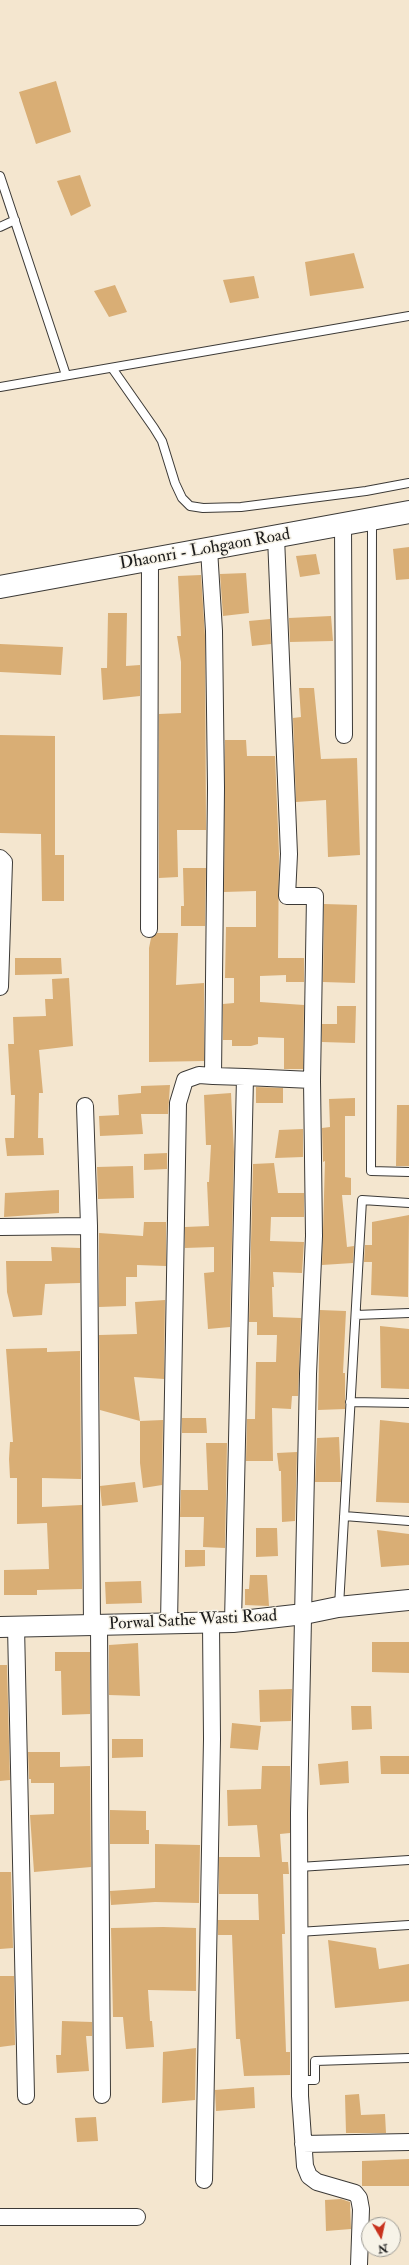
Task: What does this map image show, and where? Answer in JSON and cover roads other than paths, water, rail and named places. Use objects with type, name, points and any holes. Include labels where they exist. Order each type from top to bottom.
[{"type":"main road","name":"Dhaonri - Lohgaon Road","points":[[0,587],[409,512]]},
{"type":"street","points":[[343,524],[344,735]]},
{"type":"street","points":[[276,537],[289,854],[287,896],[315,896],[312,1080],[314,1236],[308,1374],[298,1932],[300,2080],[303,2144],[305,2166],[309,2176],[317,2182],[354,2193],[359,2198],[361,2209],[359,2265]]},
{"type":"street","points":[[209,549],[214,631],[216,788],[213,1076]]},
{"type":"street","points":[[149,929],[150,560]]},
{"type":"street","points":[[0,858],[4,862],[0,987]]},
{"type":"street","points":[[169,1624],[178,1102],[185,1080],[199,1076],[312,1080]]},
{"type":"street","points":[[233,1622],[245,1077]]},
{"type":"street","points":[[85,1106],[89,1226],[102,2095]]},
{"type":"street","points":[[0,1227],[89,1226]]},
{"type":"street","name":"Porwal Sathe Wasti Road","points":[[8,1626],[95,1626],[233,1622],[304,1614],[338,1607],[409,1600]]},
{"type":"street","points":[[204,2180],[212,1738],[211,1623]]},
{"type":"street","points":[[8,1626],[26,2096]]},
{"type":"street","points":[[303,2144],[409,2142]]},
{"type":"street","points":[[0,2217],[137,2217]]},
{"type":"lane","points":[[0,176],[16,220],[66,375]]},
{"type":"lane","points":[[0,227],[16,220]]},
{"type":"lane","points":[[0,387],[409,316]]},
{"type":"lane","points":[[112,368],[162,441],[174,483],[182,498],[190,506],[203,508],[241,507],[366,491],[409,483]]},
{"type":"lane","points":[[372,519],[373,724],[371,1171],[409,1172]]},
{"type":"lane","points":[[338,1607],[362,1200],[409,1203]]},
{"type":"lane","points":[[356,1315],[409,1313]]},
{"type":"lane","points":[[350,1402],[409,1403]]},
{"type":"lane","points":[[344,1516],[409,1521]]},
{"type":"lane","points":[[299,1867],[409,1860]]},
{"type":"lane","points":[[298,1932],[409,1925]]},
{"type":"lane","points":[[300,2080],[315,2080],[315,2061],[409,2058]]}]
